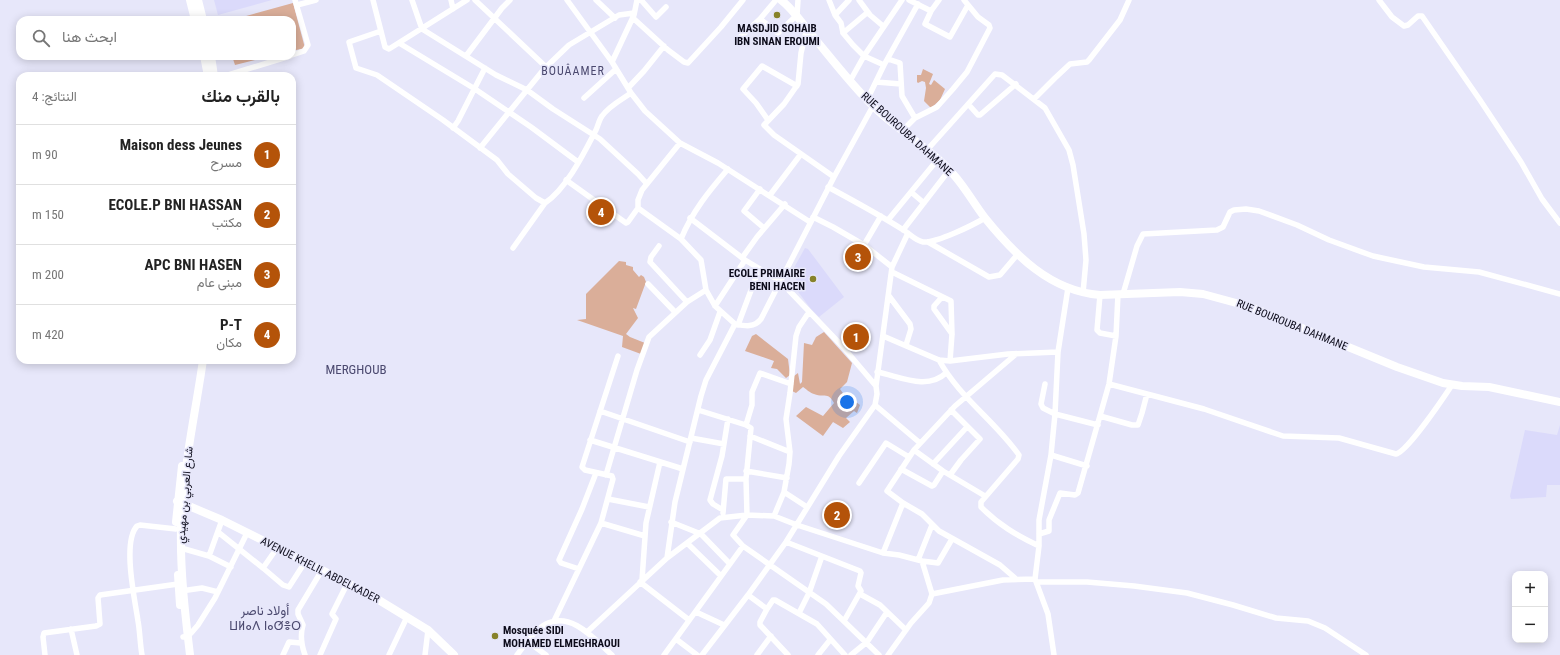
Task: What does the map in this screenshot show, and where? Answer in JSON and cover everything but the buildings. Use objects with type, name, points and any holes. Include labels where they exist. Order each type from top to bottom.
[{"type":"street","points":[[190,0],[194,16]]},
{"type":"street","points":[[198,0],[202,16]]},
{"type":"street","points":[[296,54],[308,48],[308,45],[296,3],[316,0]]},
{"type":"street","points":[[372,0],[387,48],[391,49],[467,0]]},
{"type":"street","points":[[412,0],[422,29],[485,68],[527,90],[553,109],[600,139],[647,184]]},
{"type":"street","points":[[451,0],[454,9]]},
{"type":"street","points":[[475,0],[546,67]]},
{"type":"street","points":[[466,56],[494,18],[510,0]]},
{"type":"street","points":[[566,0],[612,62],[629,90],[645,111],[680,143],[728,169],[811,219],[839,230],[864,245],[892,270],[949,300],[951,303],[952,334],[950,361]]},
{"type":"street","points":[[596,0],[615,18]]},
{"type":"street","points":[[612,62],[633,15],[637,0]]},
{"type":"street","points":[[641,0],[656,17],[666,7]]},
{"type":"street","points":[[480,148],[489,139],[509,111],[546,67],[569,45],[615,18],[624,14],[633,15],[671,53],[688,63],[721,27],[742,0]]},
{"type":"street","points":[[738,39],[760,19],[776,0]]},
{"type":"street","name":"RUE BOUROUBA DAHMANE","points":[[781,0],[797,15],[850,81],[870,103],[950,170],[985,218],[1017,255],[1039,272],[1068,288],[1083,293],[1100,295],[1193,292],[1238,303],[1397,367],[1452,385],[1489,387],[1560,402]]},
{"type":"street","points":[[760,19],[778,33],[797,15],[798,0]]},
{"type":"street","points":[[829,0],[835,15],[841,23],[843,33],[864,56],[884,65]]},
{"type":"street","points":[[835,15],[849,0]]},
{"type":"street","points":[[859,0],[868,12],[883,26]]},
{"type":"street","points":[[850,81],[883,26],[902,0]]},
{"type":"street","points":[[908,0],[916,2],[931,11]]},
{"type":"street","points":[[939,0],[931,11],[925,25],[950,38],[968,5]]},
{"type":"street","points":[[903,130],[915,118],[938,107],[967,72],[990,28],[989,25],[978,17],[964,0]]},
{"type":"street","points":[[1034,99],[1070,64],[1087,62],[1089,60],[1120,20],[1129,0]]},
{"type":"street","points":[[1379,0],[1392,17],[1404,26],[1408,25],[1418,16],[1422,16],[1521,162],[1542,199],[1560,223]]},
{"type":"street","points":[[638,208],[680,239],[701,260],[706,290],[720,312],[737,324],[752,326],[758,323],[834,177],[870,103],[876,82],[916,2]]},
{"type":"street","points":[[843,33],[868,12]]},
{"type":"street","points":[[807,28],[801,53],[799,80],[797,86],[784,104],[764,124],[764,126],[834,177]]},
{"type":"street","points":[[381,31],[349,42],[348,45],[356,68],[377,75],[453,128],[497,160],[508,174],[536,198],[545,203]]},
{"type":"street","points":[[399,43],[509,111],[578,162]]},
{"type":"street","points":[[513,248],[545,203],[550,200],[566,180],[578,162],[603,115],[629,90],[664,46]]},
{"type":"street","points":[[888,58],[900,63],[902,96],[915,118]]},
{"type":"street","points":[[205,60],[207,72]]},
{"type":"street","points":[[212,60],[213,72]]},
{"type":"street","points":[[238,72],[278,60]]},
{"type":"street","points":[[768,120],[756,103],[744,90],[746,84],[762,66],[797,86]]},
{"type":"street","points":[[453,128],[485,68]]},
{"type":"street","points":[[584,98],[616,69]]},
{"type":"street","points":[[927,150],[969,105],[995,74],[1002,75],[1016,84],[1044,108],[1065,141],[1073,165],[1086,260],[1083,293]]},
{"type":"street","points":[[876,82],[902,84]]},
{"type":"street","points":[[969,105],[978,115],[982,114],[1016,84]]},
{"type":"street","points":[[566,180],[623,222],[628,222],[638,208],[639,196],[680,143]]},
{"type":"street","points":[[770,195],[801,154]]},
{"type":"street","points":[[888,220],[938,159]]},
{"type":"street","points":[[680,239],[690,218],[704,197],[728,169]]},
{"type":"street","points":[[702,655],[786,542],[840,456],[875,405],[877,394],[877,372],[892,270],[906,231],[924,203],[950,170]]},
{"type":"street","points":[[828,187],[888,220],[919,241],[928,242],[989,277],[1000,275],[1017,255]]},
{"type":"street","points":[[760,189],[744,211],[764,228]]},
{"type":"street","points":[[911,192],[924,203]]},
{"type":"street","points":[[715,306],[744,259],[749,247],[785,204]]},
{"type":"street","points":[[1039,534],[1048,531],[1049,520],[1060,493],[1077,495],[1087,466],[1109,384],[1120,294],[1137,246],[1143,234],[1217,230],[1223,227],[1232,211],[1246,209],[1271,214],[1329,240],[1373,256],[1412,265],[1479,272],[1560,294]]},
{"type":"street","points":[[864,245],[881,216]]},
{"type":"street","points":[[690,218],[744,259],[780,281],[843,347],[876,386]]},
{"type":"street","points":[[928,242],[974,224],[985,218]]},
{"type":"street","points":[[659,246],[651,257],[650,262],[687,302]]},
{"type":"street","points":[[667,558],[671,522],[703,389],[706,380],[737,324],[759,269]]},
{"type":"street","points":[[648,284],[675,312]]},
{"type":"street","points":[[1054,655],[1048,614],[1036,580],[1039,546],[1039,520],[1051,455],[1055,414],[1058,352],[1068,288]]},
{"type":"street","points":[[606,475],[613,447],[648,339],[655,330],[675,312],[687,302],[706,290]]},
{"type":"street","points":[[1100,295],[1097,330],[1100,333],[1116,336]]},
{"type":"street","points":[[889,296],[910,324],[911,329],[906,345]]},
{"type":"street","points":[[942,297],[934,306],[934,309],[952,334]]},
{"type":"street","points":[[700,355],[710,340],[720,312]]},
{"type":"street","points":[[774,516],[784,492],[787,478],[790,452],[786,421],[793,353],[797,330],[809,312]]},
{"type":"street","points":[[883,336],[939,360],[950,361],[1058,352]]},
{"type":"street","points":[[1015,355],[965,396],[951,410],[914,450],[887,490],[903,503],[922,514],[932,526],[952,539],[1000,565],[1015,578]]},
{"type":"street","points":[[554,621],[600,523],[614,478],[585,470],[582,467],[618,356]]},
{"type":"street","points":[[939,360],[946,373],[965,396],[984,414],[1019,455],[985,496],[980,505],[998,524],[1014,534],[1039,546]]},
{"type":"street","points":[[180,589],[176,529],[197,364]]},
{"type":"street","name":"شارع العربي بن مهيدي","points":[[190,655],[185,636],[180,589],[180,502],[202,364]]},
{"type":"street","points":[[877,372],[916,382],[936,381],[946,373]]},
{"type":"street","points":[[746,425],[752,405],[752,393],[760,373],[791,384]]},
{"type":"street","points":[[1045,384],[1041,406],[1055,414],[1098,425]]},
{"type":"street","points":[[1109,384],[1204,409],[1283,436],[1339,438],[1396,454],[1401,452],[1409,443],[1452,385]]},
{"type":"street","points":[[1100,416],[1132,425],[1138,425],[1147,394]]},
{"type":"street","points":[[875,405],[920,443]]},
{"type":"street","points":[[698,410],[746,425],[751,428],[746,471],[747,514],[733,537],[743,546],[808,593],[826,604],[879,655]]},
{"type":"street","points":[[950,475],[961,460],[980,440],[951,410]]},
{"type":"street","points":[[600,411],[691,440],[724,444]]},
{"type":"street","points":[[723,510],[710,502],[722,456],[728,419]]},
{"type":"street","points":[[933,464],[967,428]]},
{"type":"street","points":[[750,436],[790,452]]},
{"type":"street","points":[[590,440],[683,469]]},
{"type":"street","points":[[859,483],[886,443],[909,457]]},
{"type":"street","points":[[914,450],[943,471],[985,496]]},
{"type":"street","points":[[1051,455],[1087,466]]},
{"type":"street","points":[[641,581],[644,536],[649,507],[660,462]]},
{"type":"street","points":[[901,468],[932,486],[943,471]]},
{"type":"street","points":[[746,471],[787,478]]},
{"type":"street","points":[[579,569],[561,563],[559,560],[582,510],[596,473]]},
{"type":"street","points":[[723,516],[726,479],[746,479]]},
{"type":"street","points":[[784,492],[807,507]]},
{"type":"street","points":[[608,499],[649,507]]},
{"type":"street","name":"AVENUE KHELIL ABDELKADER","points":[[180,502],[222,520],[348,582],[428,630],[454,655]]},
{"type":"street","points":[[883,553],[903,503]]},
{"type":"street","points":[[587,632],[667,558],[723,516],[747,514],[774,516],[883,553],[920,561],[938,563],[952,539]]},
{"type":"street","points":[[209,556],[222,520]]},
{"type":"street","points":[[671,522],[701,534],[730,564]]},
{"type":"street","points":[[600,523],[644,536]]},
{"type":"street","points":[[142,655],[131,572],[130,553],[135,527],[140,525],[176,529]]},
{"type":"street","points":[[888,655],[906,630],[929,603],[932,594],[920,561],[932,526]]},
{"type":"street","points":[[218,532],[284,586],[289,587],[306,562]]},
{"type":"street","points":[[185,655],[185,636],[198,625],[218,592],[240,550],[247,533]]},
{"type":"street","points":[[786,542],[860,570],[861,573],[858,586],[861,590],[860,594],[844,621]]},
{"type":"street","points":[[687,543],[721,576]]},
{"type":"street","points":[[664,655],[743,546]]},
{"type":"street","points":[[181,548],[209,556],[230,567]]},
{"type":"street","points":[[263,568],[277,548]]},
{"type":"street","points":[[799,612],[822,556]]},
{"type":"street","points":[[305,655],[301,643],[301,630],[303,626],[298,610],[322,570]]},
{"type":"street","points":[[932,594],[1015,578],[1112,584],[1187,594],[1233,605],[1276,618],[1308,621],[1325,628],[1366,655]]},
{"type":"street","points":[[641,581],[690,620]]},
{"type":"street","points":[[320,655],[336,619],[332,614],[348,582]]},
{"type":"street","points":[[45,655],[44,633],[96,626],[100,624],[98,598],[100,595],[133,590],[202,588],[218,592]]},
{"type":"street","points":[[748,594],[767,609]]},
{"type":"street","points":[[860,594],[876,603],[906,630]]},
{"type":"street","points":[[788,655],[760,623],[773,600],[799,612],[817,624],[845,655]]},
{"type":"street","points":[[696,612],[724,625]]},
{"type":"street","points":[[851,655],[867,642],[887,612]]},
{"type":"street","points":[[388,655],[407,617]]},
{"type":"street","points":[[517,655],[527,641],[542,626],[554,621],[569,623],[587,632],[612,655]]},
{"type":"street","points":[[71,629],[77,655]]},
{"type":"street","points":[[425,655],[428,630]]},
{"type":"street","points":[[757,655],[772,636]]},
{"type":"street","points":[[676,639],[697,655]]},
{"type":"street","points":[[818,655],[830,640]]},
{"type":"street","points":[[527,641],[546,655]]},
{"type":"street","points":[[283,655],[289,642],[301,643]]},
{"type":"shaded area","points":[[214,0],[272,0],[218,15]]},
{"type":"shaded area","points":[[293,3],[305,48],[296,50],[296,16],[246,16]]},
{"type":"shaded area","points":[[233,60],[255,60],[235,65]]},
{"type":"shaded area","points":[[923,69],[933,74],[929,84],[931,85],[934,80],[945,89],[940,100],[931,108],[924,101],[926,88],[925,82],[917,82],[917,75],[921,75]]},
{"type":"shaded area","name":"ECOLE PRIMAIRE BENI HACEN","points":[[805,248],[808,249],[844,297],[819,317],[796,289],[797,282],[795,275],[791,273]]},
{"type":"shaded area","points":[[619,261],[626,262],[626,265],[633,267],[633,270],[639,277],[641,275],[644,277],[646,282],[636,309],[633,308],[638,318],[626,334],[645,343],[641,354],[622,347],[623,336],[577,320],[586,319],[586,294]]},
{"type":"shaded area","points":[[824,332],[852,363],[847,382],[840,389],[845,396],[842,399],[851,398],[860,405],[857,413],[854,411],[846,418],[850,422],[843,428],[833,422],[823,436],[796,416],[806,407],[823,416],[834,403],[832,399],[827,396],[817,395],[803,387],[796,393],[792,391],[794,376],[798,373],[800,384],[802,382],[804,343],[812,345],[816,337]]},
{"type":"shaded area","points":[[756,334],[788,359],[790,375],[786,378],[777,369],[771,368],[774,361],[745,351],[752,336]]},
{"type":"shaded area","points":[[1560,425],[1560,485],[1547,485],[1546,497],[1511,499],[1510,496],[1525,430],[1557,435]]},
{"type":"place","name":"MASDJID SOHAIB IBN SINAN EROUMI","points":[[777,15]]},
{"type":"place","name":"P-T","points":[[601,212]]},
{"type":"place","name":"APC BNI HASEN","points":[[858,257]]},
{"type":"place","name":"ECOLE PRIMAIRE BENI HACEN","points":[[813,279]]},
{"type":"place","name":"Maison dess Jeunes","points":[[856,337]]},
{"type":"place","name":"ECOLE.P BNI HASSAN","points":[[837,515]]},
{"type":"place","name":"Mosquée SIDI MOHAMED ELMEGHRAOUI","points":[[495,636]]},
{"type":"district","name":"BOUÂAMER","points":[[573,71]]},
{"type":"district","name":"MERGHOUB","points":[[356,369]]},
{"type":"district","name":"أولاد ناصر ⵡⵍⴰⴷ ⵏⴰⵚⴻⵔ","points":[[265,618]]}]
